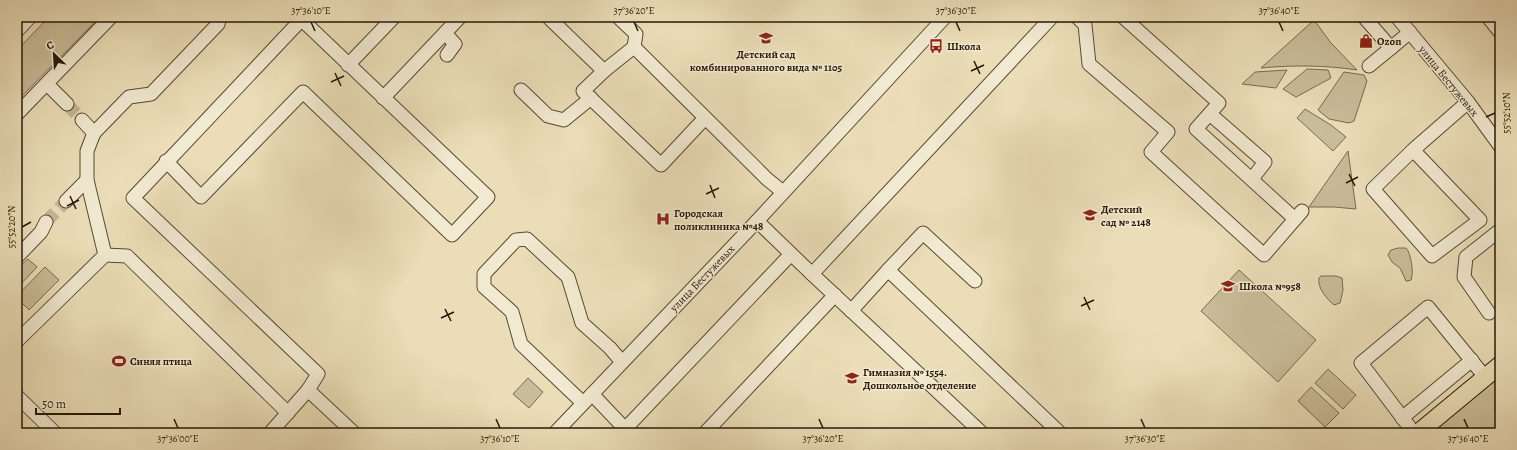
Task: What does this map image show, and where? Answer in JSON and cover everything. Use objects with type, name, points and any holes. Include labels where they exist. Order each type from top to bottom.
[{"type":"main road","points":[[1418,433],[1500,364]]},
{"type":"street","points":[[17,31],[30,17]]},
{"type":"street","points":[[17,114],[111,17]]},
{"type":"street","points":[[105,255],[87,180],[87,151],[94,133],[129,97],[151,94],[218,24],[220,17]]},
{"type":"street","points":[[348,65],[394,17]]},
{"type":"street","points":[[383,98],[460,17]]},
{"type":"street","points":[[548,17],[604,71]]},
{"type":"street","points":[[618,17],[636,34],[634,47],[604,71],[583,91],[661,165],[705,118]]},
{"type":"street","name":"улица Бестужевых","points":[[555,433],[784,192],[945,17]]},
{"type":"street","points":[[812,274],[1052,17]]},
{"type":"street","points":[[1085,20],[1088,64],[1168,132],[1151,152],[1264,255],[1299,215],[1252,179],[1196,129],[1220,103],[1123,17]]},
{"type":"street","points":[[1364,17],[1391,48]]},
{"type":"street","name":"улица Бестужевых","points":[[1397,17],[1468,102],[1500,146]]},
{"type":"street","points":[[1488,17],[1500,32]]},
{"type":"street","points":[[166,161],[201,197],[302,92],[452,236],[488,198],[300,18],[166,161],[133,198],[318,374],[308,390],[270,433]]},
{"type":"street","points":[[1369,66],[1410,32]]},
{"type":"street","points":[[445,33],[456,44],[447,55]]},
{"type":"street","points":[[634,47],[767,179],[784,192]]},
{"type":"street","points":[[47,84],[67,104]]},
{"type":"street","points":[[521,90],[548,116],[564,120],[591,98]]},
{"type":"street","points":[[1413,150],[1480,220],[1432,256],[1373,189],[1413,150],[1468,102]]},
{"type":"street","points":[[1210,114],[1265,162],[1252,179]]},
{"type":"street","points":[[82,120],[94,133]]},
{"type":"street","points":[[66,201],[87,180]]},
{"type":"street","points":[[757,220],[812,274],[982,433]]},
{"type":"street","points":[[17,257],[41,232],[46,222]]},
{"type":"street","points":[[1489,312],[1464,277],[1466,257],[1500,230]]},
{"type":"street","points":[[852,311],[923,233],[975,281]]},
{"type":"street","points":[[622,362],[610,348],[582,323],[568,277],[527,239],[516,240],[484,274],[484,287],[512,312],[521,344],[588,398],[626,432],[791,254]]},
{"type":"street","points":[[17,341],[105,255],[127,256],[288,413]]},
{"type":"street","points":[[888,270],[1060,433]]},
{"type":"street","points":[[705,433],[835,295]]},
{"type":"street","points":[[1414,433],[1361,363],[1428,307],[1485,377]]},
{"type":"street","points":[[1402,418],[1472,360]]},
{"type":"street","points":[[308,390],[354,433]]},
{"type":"street","points":[[17,396],[56,433]]},
{"type":"shaded area","points":[[49,17],[100,17],[17,101],[17,50]]},
{"type":"shaded area","points":[[1314,20],[1331,43],[1357,70],[1309,66],[1261,68]]},
{"type":"shaded area","points":[[1307,69],[1328,70],[1331,78],[1296,97],[1283,89]]},
{"type":"shaded area","points":[[1287,70],[1276,88],[1242,84],[1255,72]]},
{"type":"shaded area","points":[[1344,72],[1364,75],[1367,81],[1354,121],[1349,123],[1329,119],[1318,110]]},
{"type":"shaded area","points":[[1305,109],[1331,125],[1346,137],[1333,151],[1297,118]]},
{"type":"shaded area","points":[[1348,151],[1356,209],[1309,207]]},
{"type":"shaded area","points":[[1406,248],[1411,258],[1411,280],[1406,281],[1400,268],[1392,262],[1388,255],[1391,250]]},
{"type":"shaded area","points":[[28,259],[37,267],[20,285],[17,282],[17,269]]},
{"type":"shaded area","points":[[45,267],[59,280],[29,310],[17,298],[17,296]]},
{"type":"shaded area","points":[[1239,270],[1316,340],[1278,382],[1201,311]]},
{"type":"shaded area","points":[[1321,276],[1336,276],[1342,278],[1343,290],[1340,303],[1334,305],[1323,293],[1319,282],[1319,278]]},
{"type":"shaded area","points":[[1328,369],[1356,395],[1343,409],[1315,383]]},
{"type":"shaded area","points":[[1500,373],[1500,433],[1428,433]]},
{"type":"shaded area","points":[[528,378],[543,392],[529,408],[513,394]]},
{"type":"shaded area","points":[[1311,387],[1339,413],[1325,427],[1298,401]]},
{"type":"tunnel","points":[[67,104],[82,120]]},
{"type":"tunnel","points":[[46,222],[66,201]]},
{"type":"place","name":"Детский сад комбинированного вида № 1105","points":[[766,38]]},
{"type":"place","name":"Ozon","points":[[1366,41]]},
{"type":"place","name":"Школа","points":[[936,46]]},
{"type":"place","name":"Детский сад № 2148","points":[[1090,215]]},
{"type":"place","name":"Городская поликлиника №48","points":[[663,219]]},
{"type":"place","name":"Школа №958","points":[[1228,286]]},
{"type":"place","name":"Синяя птица","points":[[119,361]]},
{"type":"place","name":"Гимназия № 1554. Дошкольное отделение","points":[[852,378]]}]
